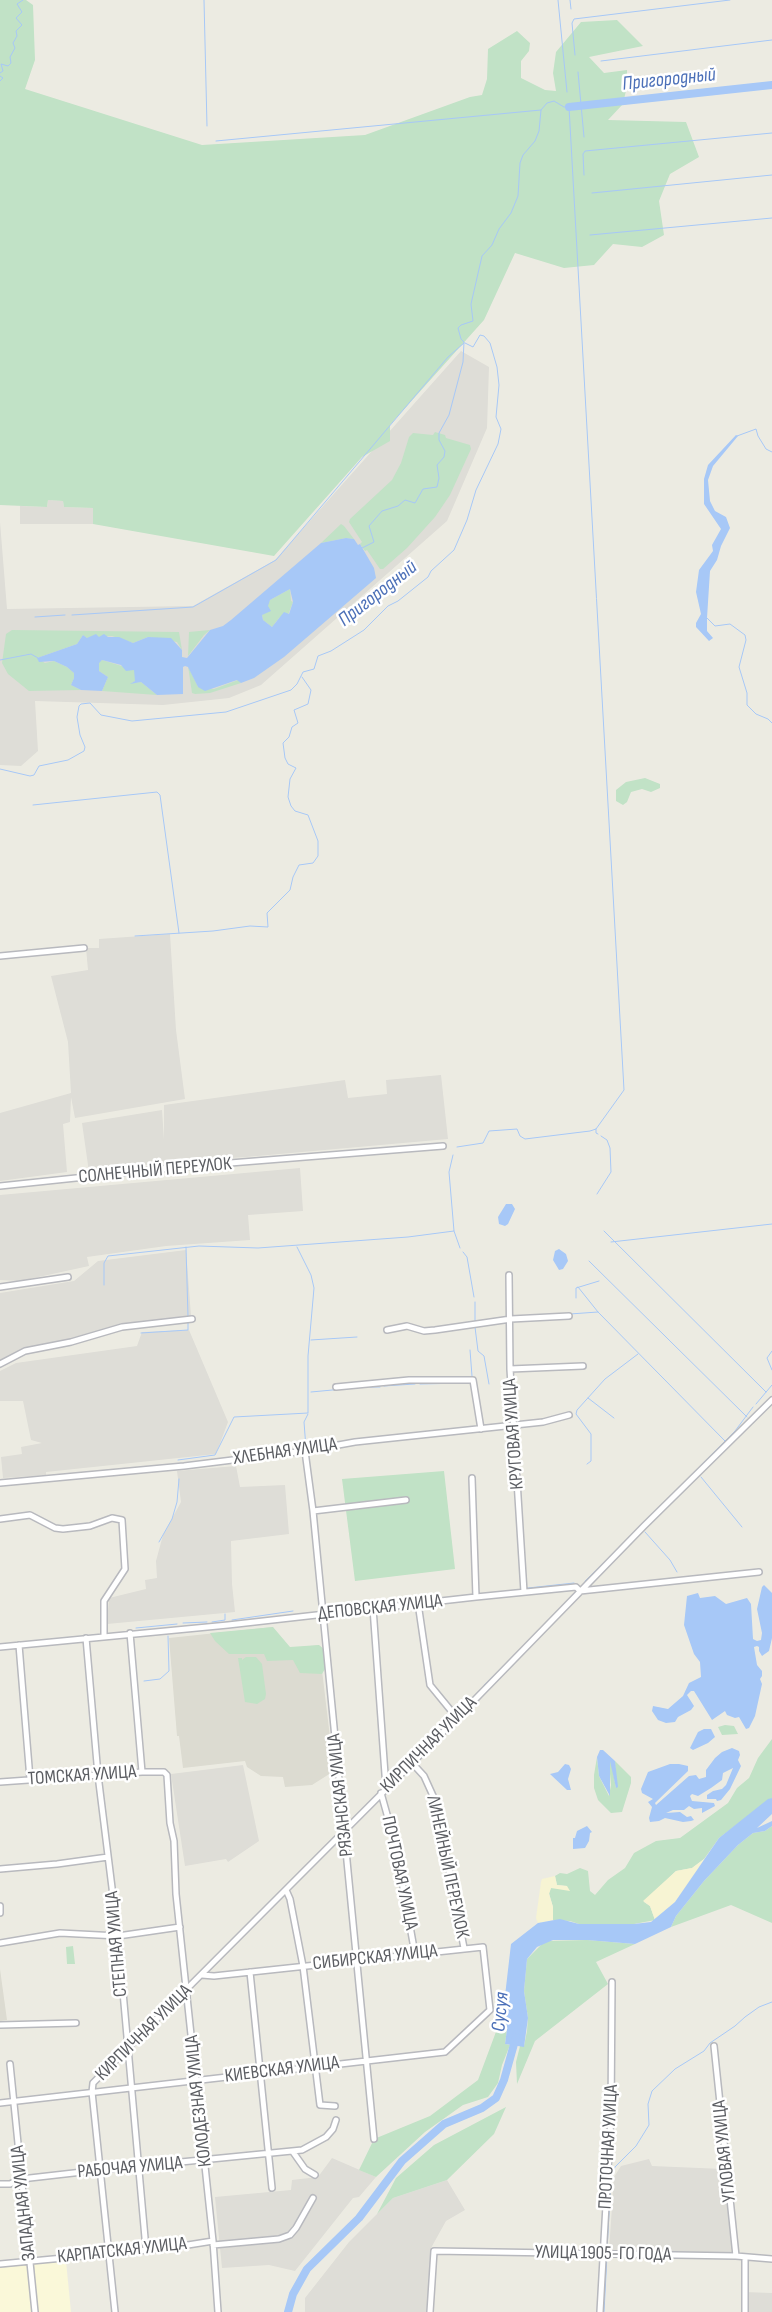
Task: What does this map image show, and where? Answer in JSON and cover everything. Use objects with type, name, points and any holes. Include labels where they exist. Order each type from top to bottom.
[{"type":"street","points":[[0,956],[84,948]]},
{"type":"street","name":"СОЛНЕЧНЫЙ ПЕРЕУЛОК","points":[[0,1186],[180,1167],[443,1146]]},
{"type":"street","name":"КРУГОВАЯ УЛИЦА","points":[[509,1275],[512,1425],[524,1592]]},
{"type":"street","points":[[0,1287],[68,1277]]},
{"type":"street","points":[[387,1330],[407,1326],[424,1331],[511,1319],[569,1316]]},
{"type":"street","points":[[0,1364],[25,1351],[71,1342],[122,1327],[192,1319]]},
{"type":"street","points":[[510,1369],[584,1366]]},
{"type":"street","points":[[336,1387],[409,1380],[473,1380],[481,1429]]},
{"type":"street","name":"КИРПИЧНАЯ УЛИЦА","points":[[92,2092],[93,2083],[188,1990],[580,1591],[771,1404]]},
{"type":"street","name":"ХЛЕБНАЯ УЛИЦА","points":[[0,1483],[184,1466],[305,1451],[355,1442],[543,1422],[569,1415]]},
{"type":"street","name":"РЯЗАНСКАЯ УЛИЦА","points":[[305,1451],[313,1510],[374,2139]]},
{"type":"street","points":[[472,1478],[476,1597]]},
{"type":"street","points":[[313,1510],[406,1500]]},
{"type":"street","points":[[0,1519],[30,1515],[55,1528],[63,1529],[90,1526],[112,1518],[122,1520],[125,1569],[104,1601],[104,1636]]},
{"type":"street","name":"ДЕПОВСКАЯ УЛИЦА","points":[[0,1647],[524,1592],[576,1587],[580,1591],[759,1572]]},
{"type":"street","points":[[418,1604],[430,1685],[457,1718]]},
{"type":"street","name":"ПОЧТОВАЯ УЛИЦА","points":[[373,1608],[386,1788]]},
{"type":"street","points":[[130,1633],[142,1772]]},
{"type":"street","name":"СТЕПНАЯ УЛИЦА","points":[[86,1638],[98,1775],[118,1936],[146,2249]]},
{"type":"street","points":[[19,1645],[30,1780]]},
{"type":"street","name":"ЛИНЕЙНЫЙ ПЕРЕУЛОК","points":[[412,1763],[424,1776],[434,1798],[464,1948]]},
{"type":"street","name":"ТОМСКАЯ УЛИЦА","points":[[0,1782],[164,1772]]},
{"type":"street","name":"КОЛОДЕЗНАЯ УЛИЦА","points":[[164,1772],[167,1775],[170,1823],[174,1841],[180,1927],[205,2161],[218,2312]]},
{"type":"street","name":"ПОЧТОВАЯ УЛИЦА","points":[[381,1793],[395,1843],[415,1954]]},
{"type":"street","points":[[0,1869],[108,1857]]},
{"type":"street","points":[[286,1890],[290,1899],[303,1966],[320,2105],[334,2106]]},
{"type":"street","points":[[0,1906],[0,1913]]},
{"type":"street","points":[[0,1942],[60,1933],[118,1936],[180,1927]]},
{"type":"street","name":"СИБИРСКАЯ УЛИЦА","points":[[202,1975],[214,1976],[484,1947],[490,2010]]},
{"type":"street","points":[[250,1972],[272,2188]]},
{"type":"street","name":"ПРОТОЧНАЯ УЛИЦА","points":[[600,2312],[612,2080],[612,1982]]},
{"type":"street","name":"КИЕВСКАЯ УЛИЦА","points":[[0,2103],[196,2081],[314,2065],[445,2052],[490,2010]]},
{"type":"street","points":[[0,2026],[76,2023]]},
{"type":"street","name":"УГЛОВАЯ УЛИЦА","points":[[714,2046],[736,2256]]},
{"type":"street","name":"ЗАПАДНАЯ УЛИЦА","points":[[10,2064],[35,2312]]},
{"type":"street","points":[[92,2092],[115,2312]]},
{"type":"street","name":"РАБОЧАЯ УЛИЦА","points":[[0,2184],[10,2184],[21,2179],[100,2170],[293,2152],[313,2146],[326,2137],[336,2120]]},
{"type":"street","points":[[293,2152],[305,2169],[316,2175]]},
{"type":"street","name":"КАРПАТСКАЯ УЛИЦА","points":[[0,2264],[110,2252],[279,2239],[290,2235],[296,2228],[313,2198]]},
{"type":"street","name":"УЛИЦА 1905-ГО ГОДА","points":[[430,2312],[434,2251],[772,2258]]},
{"type":"street","points":[[745,2258],[745,2312]]},
{"type":"shaded area","points":[[461,351],[489,367],[487,428],[447,521],[261,685],[229,698],[163,705],[35,701],[38,751],[21,766],[0,765],[0,522],[7,609],[193,606],[275,560]]},
{"type":"shaded area","points":[[48,500],[63,501],[64,507],[93,508],[93,524],[20,524],[20,506],[47,507]]},
{"type":"shaded area","points":[[170,934],[176,1030],[185,1099],[75,1118],[71,1097],[70,1122],[63,1124],[67,1172],[0,1181],[0,1113],[71,1093],[68,1042],[51,976],[88,970],[86,948],[99,948],[99,939]]},
{"type":"shaded area","points":[[441,1075],[448,1139],[179,1161],[89,1172],[82,1123],[162,1110],[164,1140],[164,1105],[345,1080],[348,1098],[387,1094],[386,1080]]},
{"type":"shaded area","points":[[300,1168],[303,1211],[248,1215],[250,1240],[166,1246],[87,1257],[89,1266],[20,1281],[0,1280],[0,1195]]},
{"type":"shaded area","points":[[186,1250],[191,1316],[67,1342],[28,1348],[0,1361],[0,1293],[74,1281],[98,1261]]},
{"type":"shaded area","points":[[189,1330],[228,1422],[216,1454],[46,1472],[46,1475],[3,1478],[1,1457],[22,1454],[21,1447],[42,1443],[31,1440],[23,1401],[0,1401],[0,1371],[16,1363],[137,1346],[142,1332]]},
{"type":"shaded area","points":[[236,1466],[240,1487],[285,1485],[289,1534],[231,1541],[235,1612],[107,1624],[109,1598],[146,1589],[145,1580],[157,1578],[156,1561],[163,1535],[181,1502],[177,1471]]},
{"type":"shaded area","points":[[273,1627],[277,1650],[319,1645],[334,1771],[312,1785],[285,1787],[283,1777],[261,1776],[247,1767],[245,1761],[183,1768],[179,1736],[177,1736],[169,1638]]},
{"type":"shaded area","points":[[243,1765],[259,1841],[228,1862],[226,1859],[185,1866],[171,1774]]},
{"type":"shaded area","points":[[0,1969],[7,2020],[0,2021]]},
{"type":"shaded area","points":[[332,2158],[376,2177],[359,2197],[353,2198],[295,2271],[269,2265],[222,2268],[215,2197],[291,2190],[292,2180],[318,2177]]},
{"type":"shaded area","points":[[649,2159],[652,2166],[723,2169],[732,2253],[609,2251],[614,2177],[621,2166]]},
{"type":"shaded area","points":[[447,2180],[465,2210],[446,2221],[431,2248],[429,2312],[305,2312],[305,2298],[349,2242],[393,2198]]},
{"type":"shaded area","points":[[66,2261],[71,2312],[38,2312],[34,2264]]},
{"type":"shaded area","points":[[27,2265],[32,2312],[0,2312],[0,2268]]},
{"type":"shaded area","points":[[744,2292],[772,2293],[772,2312],[744,2312]]},
{"type":"green space","points":[[0,0],[26,0],[33,5],[35,60],[25,89],[202,145],[365,135],[470,97],[482,95],[487,79],[488,49],[517,31],[530,43],[529,51],[521,61],[521,78],[545,90],[556,91],[553,73],[556,52],[581,22],[617,20],[643,46],[589,57],[604,73],[627,70],[627,86],[623,104],[608,120],[686,122],[699,157],[670,174],[659,201],[664,235],[642,247],[613,244],[594,265],[564,268],[515,253],[484,320],[390,425],[390,441],[362,457],[274,556],[93,524],[93,508],[64,507],[63,501],[48,500],[47,507],[0,505]]},
{"type":"green space","points":[[435,432],[445,435],[446,438],[470,445],[471,449],[450,495],[435,517],[407,548],[383,569],[380,569],[367,550],[365,551],[360,544],[362,542],[349,522],[350,519],[392,480],[401,463],[409,437],[413,433],[433,435]]},
{"type":"green space","points":[[341,524],[354,539],[346,538],[321,543]]},
{"type":"green space","points":[[290,589],[291,601],[293,602],[288,615],[279,618],[272,627],[263,620],[262,615],[270,600]]},
{"type":"green space","points":[[12,630],[179,632],[182,650],[177,642],[148,637],[133,643],[112,636],[87,638],[83,635],[77,644],[37,658],[45,663],[54,661],[67,667],[74,673],[71,685],[81,690],[29,691],[8,674],[2,663],[6,634]]},
{"type":"green space","points":[[210,630],[204,635],[188,656],[189,632]]},
{"type":"green space","points":[[102,660],[135,670],[135,681],[132,683],[141,682],[157,695],[102,691],[108,677],[99,671],[99,662]]},
{"type":"green space","points":[[188,666],[198,687],[214,689],[238,680],[241,683],[210,693],[195,694],[192,693]]},
{"type":"green space","points":[[645,778],[660,784],[660,788],[651,792],[642,789],[631,792],[627,802],[623,805],[616,801],[616,790],[626,782]]},
{"type":"green space","points":[[444,1471],[455,1569],[355,1581],[342,1479]]},
{"type":"green space","points":[[273,1627],[290,1647],[319,1645],[325,1650],[326,1667],[322,1674],[300,1673],[293,1660],[267,1661],[264,1654],[229,1654],[215,1641],[210,1633]]},
{"type":"green space","points":[[246,1657],[256,1657],[262,1664],[266,1694],[265,1699],[257,1704],[245,1702],[238,1658],[242,1658],[242,1660]]},
{"type":"green space","points":[[725,1725],[734,1726],[738,1734],[722,1735],[718,1727]]},
{"type":"green space","points":[[772,1739],[772,1798],[719,1838],[704,1859],[692,1868],[676,1871],[644,1902],[650,1906],[655,1920],[634,1924],[579,1924],[570,1921],[553,1920],[553,1907],[549,1893],[551,1888],[567,1886],[557,1885],[555,1876],[560,1873],[567,1874],[580,1868],[588,1871],[590,1891],[595,1895],[608,1880],[625,1868],[634,1853],[656,1841],[680,1838],[728,1803],[737,1788],[749,1778],[758,1758]]},
{"type":"green space","points":[[597,1757],[599,1776],[609,1796],[611,1785],[609,1762],[611,1761],[616,1788],[615,1761],[631,1777],[622,1812],[611,1813],[598,1800],[594,1788]]},
{"type":"green space","points":[[772,1826],[772,1923],[731,1905],[671,1927],[676,1916],[704,1881],[738,1845],[753,1833],[765,1831]]},
{"type":"green space","points":[[587,1940],[635,1944],[596,1962],[608,1984],[535,2041],[517,2084],[516,2062],[520,2046],[524,2046],[527,2031],[528,2018],[524,1991],[527,1959],[545,1941]]},
{"type":"green space","points":[[73,1946],[75,1964],[67,1964],[66,1947]]},
{"type":"green space","points":[[503,2013],[507,2029],[505,2044],[510,2045],[502,2065],[498,2083],[488,2097],[463,2105],[425,2132],[376,2177],[359,2170],[374,2139],[430,2116],[478,2080]]},
{"type":"green space","points":[[506,2107],[494,2134],[447,2180],[393,2198],[377,2214],[396,2178],[434,2145]]},
{"type":"sand","points":[[704,1859],[689,1884],[675,1902],[655,1920],[650,1906],[643,1901],[676,1871],[692,1868]]},
{"type":"sand","points":[[555,1876],[557,1885],[567,1886],[570,1891],[551,1888],[549,1894],[553,1907],[553,1920],[538,1923],[536,1918],[542,1879]]},
{"type":"water","points":[[736,435],[738,436],[713,466],[708,480],[710,501],[715,511],[726,517],[730,528],[721,546],[717,560],[710,571],[707,631],[713,638],[709,641],[696,627],[701,614],[696,592],[699,570],[713,551],[712,545],[721,529],[704,504],[704,479],[708,465]]},
{"type":"water","points":[[346,538],[354,539],[358,545],[360,544],[374,568],[376,578],[284,657],[254,678],[241,683],[237,680],[205,691],[198,687],[188,667],[185,666],[183,667],[183,694],[157,695],[141,682],[130,684],[135,681],[134,670],[126,671],[121,665],[102,660],[99,663],[99,671],[108,677],[102,691],[81,690],[71,685],[74,673],[67,667],[54,661],[39,662],[37,658],[77,644],[83,635],[87,638],[96,634],[99,637],[104,634],[108,637],[119,637],[133,643],[148,637],[171,638],[182,650],[182,657],[187,658],[210,630],[223,626],[231,620],[321,543]],"holes":[[[290,589],[293,602],[289,614],[284,612],[272,627],[263,620],[262,615],[271,611],[268,606],[270,600]]]},
{"type":"water","points":[[506,1204],[512,1204],[515,1209],[508,1224],[505,1226],[499,1224],[498,1217]]},
{"type":"water","points":[[559,1249],[566,1254],[568,1261],[563,1269],[559,1270],[553,1260],[555,1251]]},
{"type":"water","points":[[764,1585],[772,1593],[772,1638],[769,1651],[762,1656],[759,1647],[754,1647],[757,1665],[762,1671],[760,1679],[762,1684],[755,1716],[749,1728],[746,1729],[739,1717],[735,1718],[727,1715],[725,1711],[712,1720],[694,1691],[687,1695],[694,1706],[691,1710],[678,1717],[675,1722],[666,1723],[658,1720],[652,1711],[653,1706],[668,1709],[683,1696],[689,1683],[701,1677],[700,1662],[694,1654],[684,1625],[687,1596],[698,1593],[700,1598],[715,1596],[726,1604],[747,1598],[751,1604],[753,1639],[757,1641],[761,1640],[762,1633],[757,1609]]},
{"type":"water","points":[[704,1729],[711,1729],[715,1737],[708,1743],[693,1750],[690,1748],[698,1732]]},
{"type":"water","points":[[732,1748],[739,1751],[738,1760],[741,1766],[730,1789],[721,1800],[707,1799],[707,1795],[722,1789],[726,1785],[733,1768],[723,1773],[722,1780],[711,1788],[698,1796],[692,1794],[690,1796],[692,1801],[714,1803],[715,1806],[702,1813],[702,1808],[694,1809],[689,1806],[684,1810],[673,1810],[666,1813],[680,1812],[687,1817],[691,1816],[694,1820],[691,1821],[683,1822],[665,1818],[650,1822],[649,1818],[652,1807],[648,1802],[653,1799],[642,1793],[641,1789],[648,1772],[670,1764],[688,1766],[688,1771],[655,1803],[656,1805],[689,1776],[696,1775],[699,1779],[706,1777],[706,1770],[715,1758],[722,1752]]},
{"type":"water","points":[[600,1750],[603,1750],[615,1761],[618,1787],[616,1788],[610,1761],[610,1796],[599,1776],[597,1757]]},
{"type":"water","points":[[565,1764],[569,1765],[571,1769],[568,1779],[571,1790],[567,1790],[550,1774],[558,1772]]},
{"type":"water","points":[[772,1798],[772,1814],[757,1828],[772,1821],[772,1826],[765,1831],[753,1833],[738,1845],[704,1881],[676,1916],[671,1927],[635,1944],[587,1940],[553,1940],[537,1947],[527,1959],[524,1991],[528,2018],[524,2047],[505,2044],[507,2029],[503,2013],[511,1944],[538,1923],[560,1919],[579,1924],[634,1924],[651,1922],[675,1902],[719,1838],[768,1799]]},
{"type":"water","points":[[587,1826],[592,1832],[585,1848],[573,1849],[573,1838],[575,1838],[577,1831]]},
{"type":"waterway","points":[[0,73],[3,71],[1,64],[8,66],[11,63],[10,57],[15,48],[13,43],[17,36],[16,31],[22,25],[16,18],[22,12],[17,4],[23,0]]},
{"type":"waterway","points":[[204,0],[207,126]]},
{"type":"waterway","points":[[558,0],[567,92]]},
{"type":"waterway","points":[[570,0],[571,9]]},
{"type":"waterway","points":[[575,55],[572,23],[574,19],[730,0]]},
{"type":"waterway","points":[[601,61],[772,40]]},
{"type":"waterway","name":"Пригородный","points":[[578,72],[584,137]]},
{"type":"waterway","points":[[0,76],[3,78],[0,81]]},
{"type":"waterway","name":"Пригородный","points":[[569,107],[772,85]]},
{"type":"waterway","points":[[362,548],[374,542],[369,526],[382,511],[398,506],[405,500],[415,503],[423,489],[437,487],[439,478],[437,465],[444,457],[445,451],[439,440],[439,433],[449,415],[463,362],[464,342],[461,339],[458,328],[473,321],[471,304],[482,256],[492,245],[499,229],[511,213],[518,196],[520,163],[523,155],[535,141],[539,131],[541,110],[547,103],[554,101],[564,107],[569,107],[624,1090],[596,1129],[525,1139],[520,1136],[517,1129],[489,1131],[483,1143],[457,1147]]},
{"type":"waterway","points":[[216,141],[541,110]]},
{"type":"waterway","points":[[584,175],[583,154],[585,151],[772,133]]},
{"type":"waterway","points":[[592,193],[772,175]]},
{"type":"waterway","points":[[590,235],[772,218]]},
{"type":"waterway","name":"Пригородный","points":[[0,769],[30,776],[34,775],[39,766],[68,760],[84,751],[85,747],[80,735],[77,717],[81,704],[90,703],[101,715],[132,721],[226,712],[291,690],[297,684],[303,672],[314,669],[318,656],[331,651],[364,630],[388,606],[398,601],[428,577],[431,571],[454,550],[467,520],[476,490],[498,444],[501,429],[496,417],[499,385],[497,367],[490,343],[484,336],[480,335],[473,347],[465,343]]},
{"type":"waterway","points":[[72,615],[193,607],[276,560],[448,357],[464,343]]},
{"type":"waterway","points":[[737,436],[756,429],[766,449],[772,452]]},
{"type":"waterway","points":[[35,617],[65,615]]},
{"type":"waterway","points":[[707,618],[715,626],[730,624],[745,635],[746,640],[739,667],[747,693],[747,705],[756,714],[768,719],[772,723]]},
{"type":"waterway","points":[[0,660],[31,654],[38,658]]},
{"type":"waterway","points":[[135,936],[213,931],[250,926],[268,927],[267,913],[290,890],[293,877],[299,865],[313,863],[318,856],[318,841],[308,815],[295,811],[288,797],[290,779],[296,768],[288,764],[285,758],[283,743],[289,737],[292,727],[298,723],[294,710],[308,704],[311,690],[302,677]]},
{"type":"waterway","points":[[33,805],[157,792],[160,795],[179,933]]},
{"type":"waterway","points":[[596,1129],[598,1134]]},
{"type":"waterway","points":[[597,1194],[611,1172],[610,1148],[607,1140],[601,1136]]},
{"type":"waterway","points":[[104,1285],[104,1263],[108,1256],[199,1246],[258,1248],[408,1237],[454,1231],[449,1172],[453,1155]]},
{"type":"waterway","points":[[611,1242],[772,1224]]},
{"type":"waterway","points":[[454,1231],[460,1248]]},
{"type":"waterway","points":[[604,1231],[766,1392]]},
{"type":"waterway","points":[[186,1247],[188,1316]]},
{"type":"waterway","points":[[178,1460],[215,1455],[234,1417],[308,1413],[308,1356],[314,1288],[311,1275],[297,1247]]},
{"type":"waterway","points":[[463,1252],[467,1257],[474,1297]]},
{"type":"waterway","points":[[589,1261],[747,1417]]},
{"type":"waterway","points":[[576,1298],[576,1288],[599,1281]]},
{"type":"waterway","points":[[578,1287],[598,1312],[725,1441]]},
{"type":"waterway","points":[[475,1302],[475,1321]]},
{"type":"waterway","points":[[570,1314],[598,1312]]},
{"type":"waterway","points":[[141,1333],[188,1330],[188,1323]]},
{"type":"waterway","points":[[475,1327],[478,1351],[484,1356],[489,1384]]},
{"type":"waterway","points":[[311,1340],[357,1337]]},
{"type":"waterway","points":[[470,1350],[472,1376]]},
{"type":"waterway","points":[[772,1351],[767,1358],[772,1370]]},
{"type":"waterway","points":[[587,1464],[591,1461],[591,1434],[576,1414],[577,1410],[605,1379],[638,1354]]},
{"type":"waterway","points":[[420,1384],[465,1383]]},
{"type":"waterway","points":[[384,1386],[415,1384]]},
{"type":"waterway","points":[[756,1404],[772,1385]]},
{"type":"waterway","points":[[370,1387],[380,1387]]},
{"type":"waterway","points":[[311,1392],[354,1388]]},
{"type":"waterway","points":[[588,1398],[614,1418]]},
{"type":"waterway","points":[[701,1465],[735,1431],[753,1407]]},
{"type":"waterway","points":[[306,1448],[304,1422],[308,1414]]},
{"type":"waterway","points":[[665,1502],[697,1469]]},
{"type":"waterway","points":[[701,1477],[742,1527]]},
{"type":"waterway","points":[[159,1542],[172,1519],[177,1502],[179,1479]]},
{"type":"waterway","points":[[645,1532],[670,1560],[677,1572]]},
{"type":"waterway","points":[[585,1581],[622,1545]]},
{"type":"waterway","points":[[528,1588],[574,1583]]},
{"type":"waterway","points":[[515,1590],[522,1589]]},
{"type":"waterway","points":[[232,1620],[293,1611]]},
{"type":"waterway","points":[[212,1622],[225,1620],[225,1614]]},
{"type":"waterway","points":[[183,1623],[207,1622]]},
{"type":"waterway","points":[[136,1628],[177,1624]]},
{"type":"waterway","points":[[144,1681],[160,1679],[169,1671],[168,1636]]},
{"type":"waterway","points":[[484,1685],[505,1665]]},
{"type":"waterway","points":[[457,1713],[481,1689]]},
{"type":"waterway","points":[[390,1782],[452,1718]]},
{"type":"waterway","points":[[366,1805],[383,1789]]},
{"type":"waterway","points":[[317,1855],[341,1831]]},
{"type":"waterway","points":[[607,2250],[611,2178],[615,2167],[636,2146],[649,2125],[648,2104],[652,2091],[675,2069],[704,2051],[710,2043],[745,2017],[759,2007],[772,2002]]},
{"type":"waterway","name":"Сусуя","points":[[288,2312],[293,2294],[307,2269],[359,2218],[402,2161],[444,2124],[482,2108],[496,2098],[504,2080],[516,2037]]},
{"type":"waterway","points":[[604,2312],[607,2256]]}]
